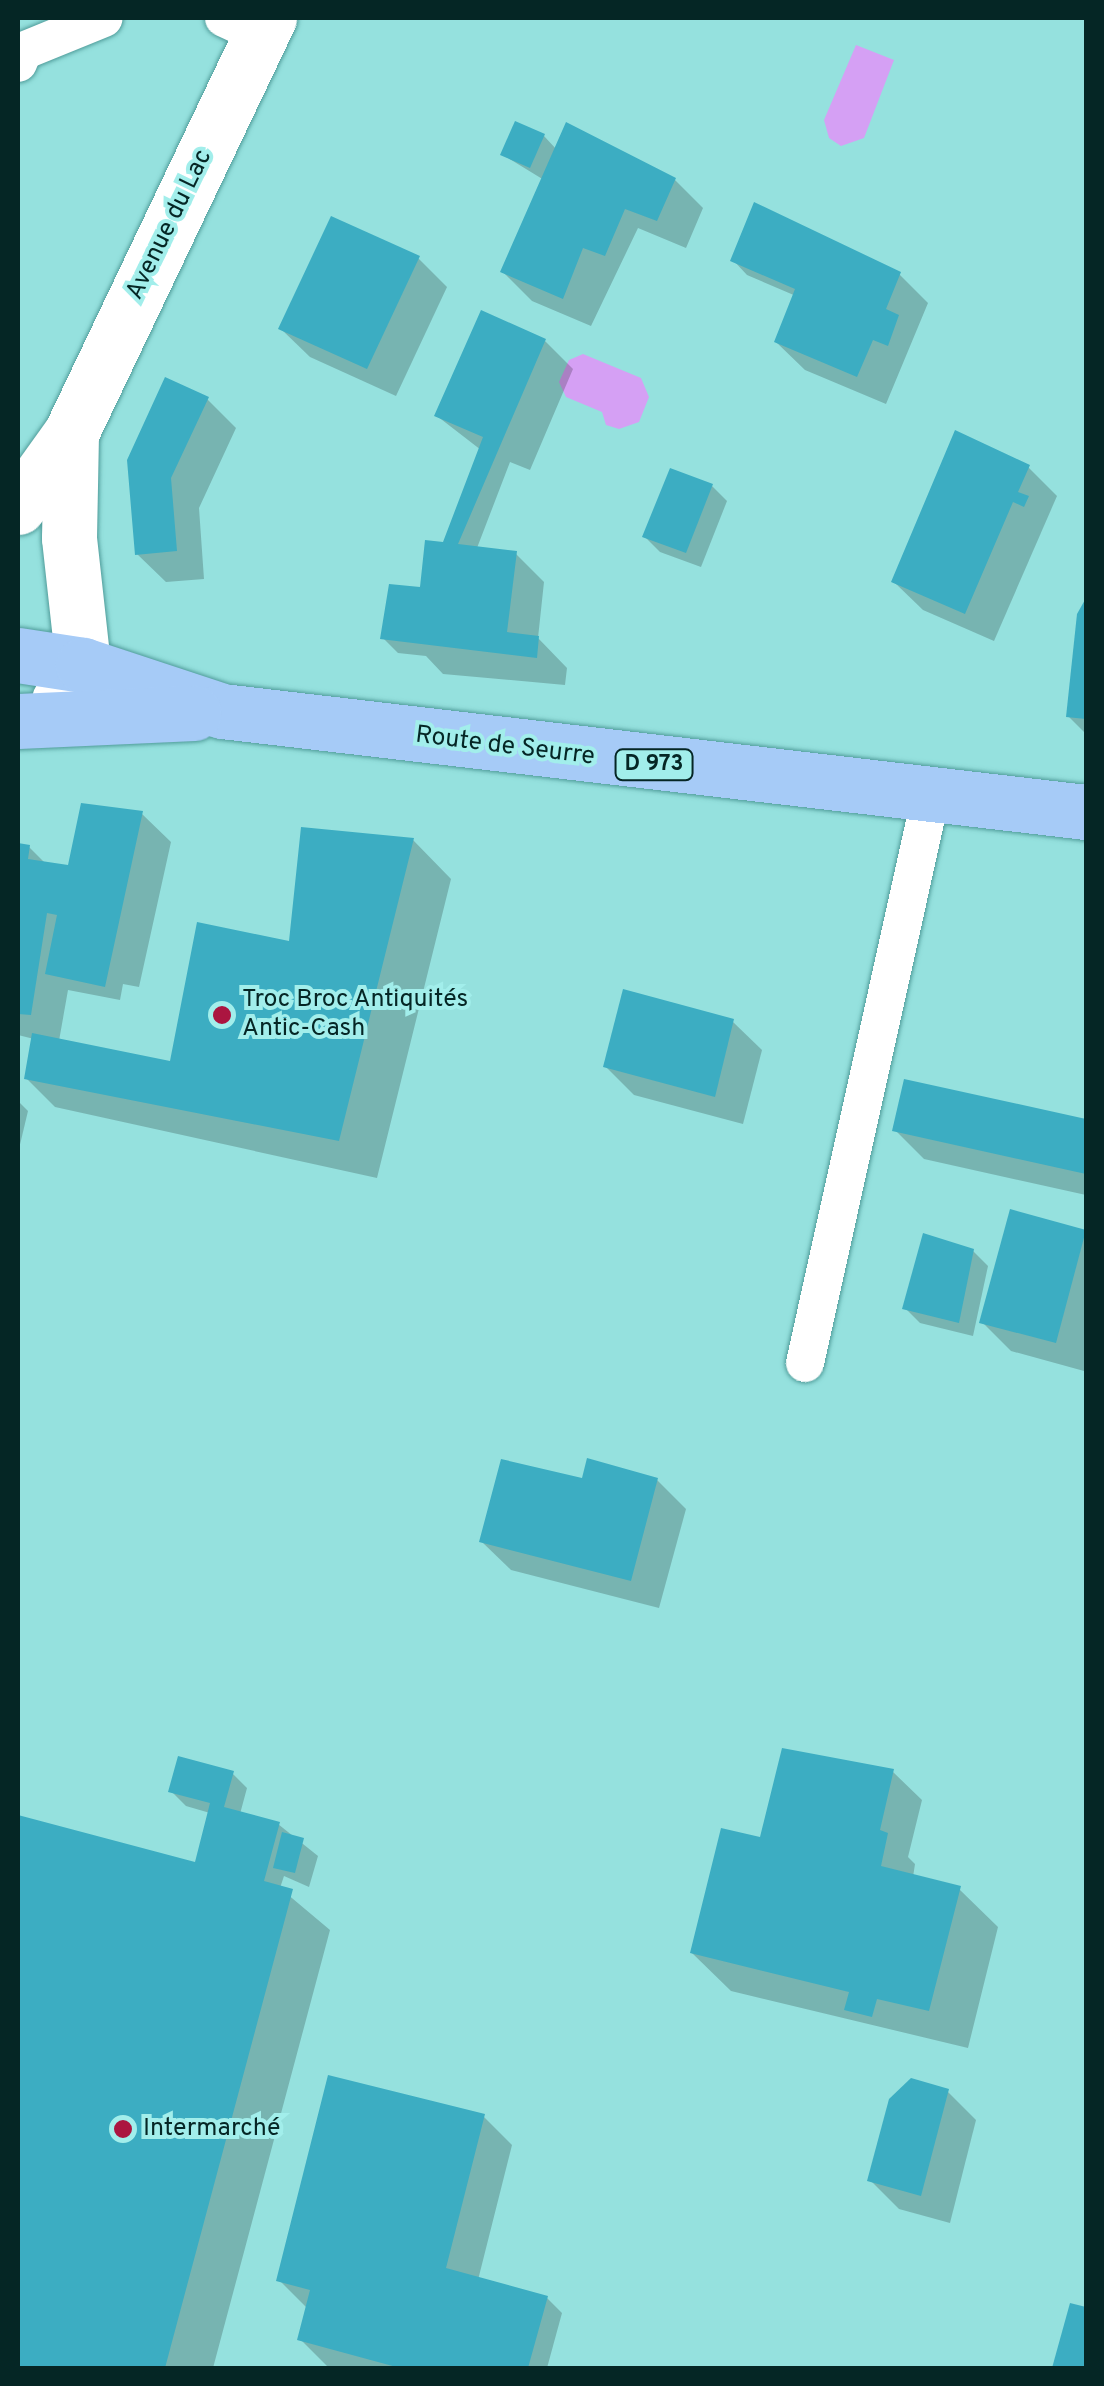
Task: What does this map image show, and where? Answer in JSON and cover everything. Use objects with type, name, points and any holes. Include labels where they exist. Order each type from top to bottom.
[{"type":"main road","name":"Avenue du Lac","points":[[18,506],[71,433],[252,23]]},
{"type":"main road","name":"Avenue du Lac","points":[[71,433],[69,538],[83,664]]},
{"type":"main road","name":"Route de Seurre","points":[[18,655],[83,664],[222,711]]},
{"type":"main road","points":[[24,721],[71,690],[83,664]]},
{"type":"main road","name":"Route de Seurre","points":[[24,721],[222,711],[1086,812]]},
{"type":"lane","points":[[18,64],[23,51],[104,18]]},
{"type":"lane","points":[[805,1363],[931,795]]},
{"type":"shaded area","points":[[856,45],[894,60],[864,138],[841,146],[829,138],[824,120]]},
{"type":"shaded area","points":[[583,354],[641,378],[649,397],[639,422],[619,429],[606,425],[602,412],[566,397],[559,382],[569,360]]},
{"type":"building","points":[[515,121],[545,134],[530,168],[500,155]]},
{"type":"building","points":[[566,122],[676,178],[657,221],[625,209],[605,256],[583,248],[563,299],[500,272]]},
{"type":"building","points":[[754,202],[901,272],[886,309],[899,315],[888,346],[873,340],[857,377],[774,342],[795,289],[730,261]]},
{"type":"building","points":[[331,216],[420,256],[367,369],[278,329]]},
{"type":"building","points":[[481,310],[546,339],[458,544],[517,551],[507,632],[539,636],[537,658],[380,639],[389,584],[420,587],[425,540],[443,542],[483,437],[434,416]]},
{"type":"building","points":[[165,377],[209,397],[171,478],[177,551],[135,555],[127,460]]},
{"type":"building","points":[[955,430],[1030,465],[1018,492],[1029,496],[1024,507],[1013,502],[965,614],[891,582]]},
{"type":"building","points":[[670,468],[713,484],[686,553],[642,537]]},
{"type":"building","points":[[1086,598],[1086,719],[1066,717],[1077,614]]},
{"type":"building","points":[[81,803],[143,811],[105,987],[45,974],[57,915],[47,913],[31,1015],[18,1014],[18,843],[30,845],[28,859],[68,865]]},
{"type":"building","points":[[301,827],[414,838],[339,1141],[24,1079],[32,1033],[170,1061],[197,922],[289,941]]},
{"type":"building","points":[[623,989],[734,1019],[715,1097],[603,1067]]},
{"type":"building","points":[[904,1079],[1086,1119],[1086,1174],[892,1131]]},
{"type":"building","points":[[1010,1209],[1086,1230],[1056,1343],[979,1323]]},
{"type":"building","points":[[923,1233],[974,1249],[959,1323],[902,1309]]},
{"type":"building","points":[[587,1458],[658,1478],[631,1581],[479,1542],[501,1459],[582,1478]]},
{"type":"building","points":[[782,1748],[894,1769],[880,1830],[888,1833],[881,1866],[961,1886],[929,2011],[877,1999],[872,2017],[844,2010],[849,1992],[690,1953],[721,1828],[760,1837]]},
{"type":"building","name":"Intermarché","points":[[178,1756],[234,1771],[224,1807],[280,1822],[264,1881],[293,1889],[165,2368],[18,2368],[18,1815],[195,1862],[210,1803],[168,1792]]},
{"type":"building","points":[[282,1832],[304,1838],[295,1873],[273,1868]]},
{"type":"building","points":[[328,2075],[485,2114],[446,2268],[548,2296],[528,2368],[400,2368],[297,2340],[310,2290],[276,2281]]},
{"type":"building","points":[[911,2078],[949,2089],[921,2196],[867,2181],[889,2099]]},
{"type":"building","points":[[1070,2303],[1086,2307],[1086,2368],[1052,2368]]},
{"type":"place","name":"Troc Broc Antiquités Antic-Cash","points":[[222,1015]]},
{"type":"place","name":"Intermarché","points":[[123,2129]]}]
